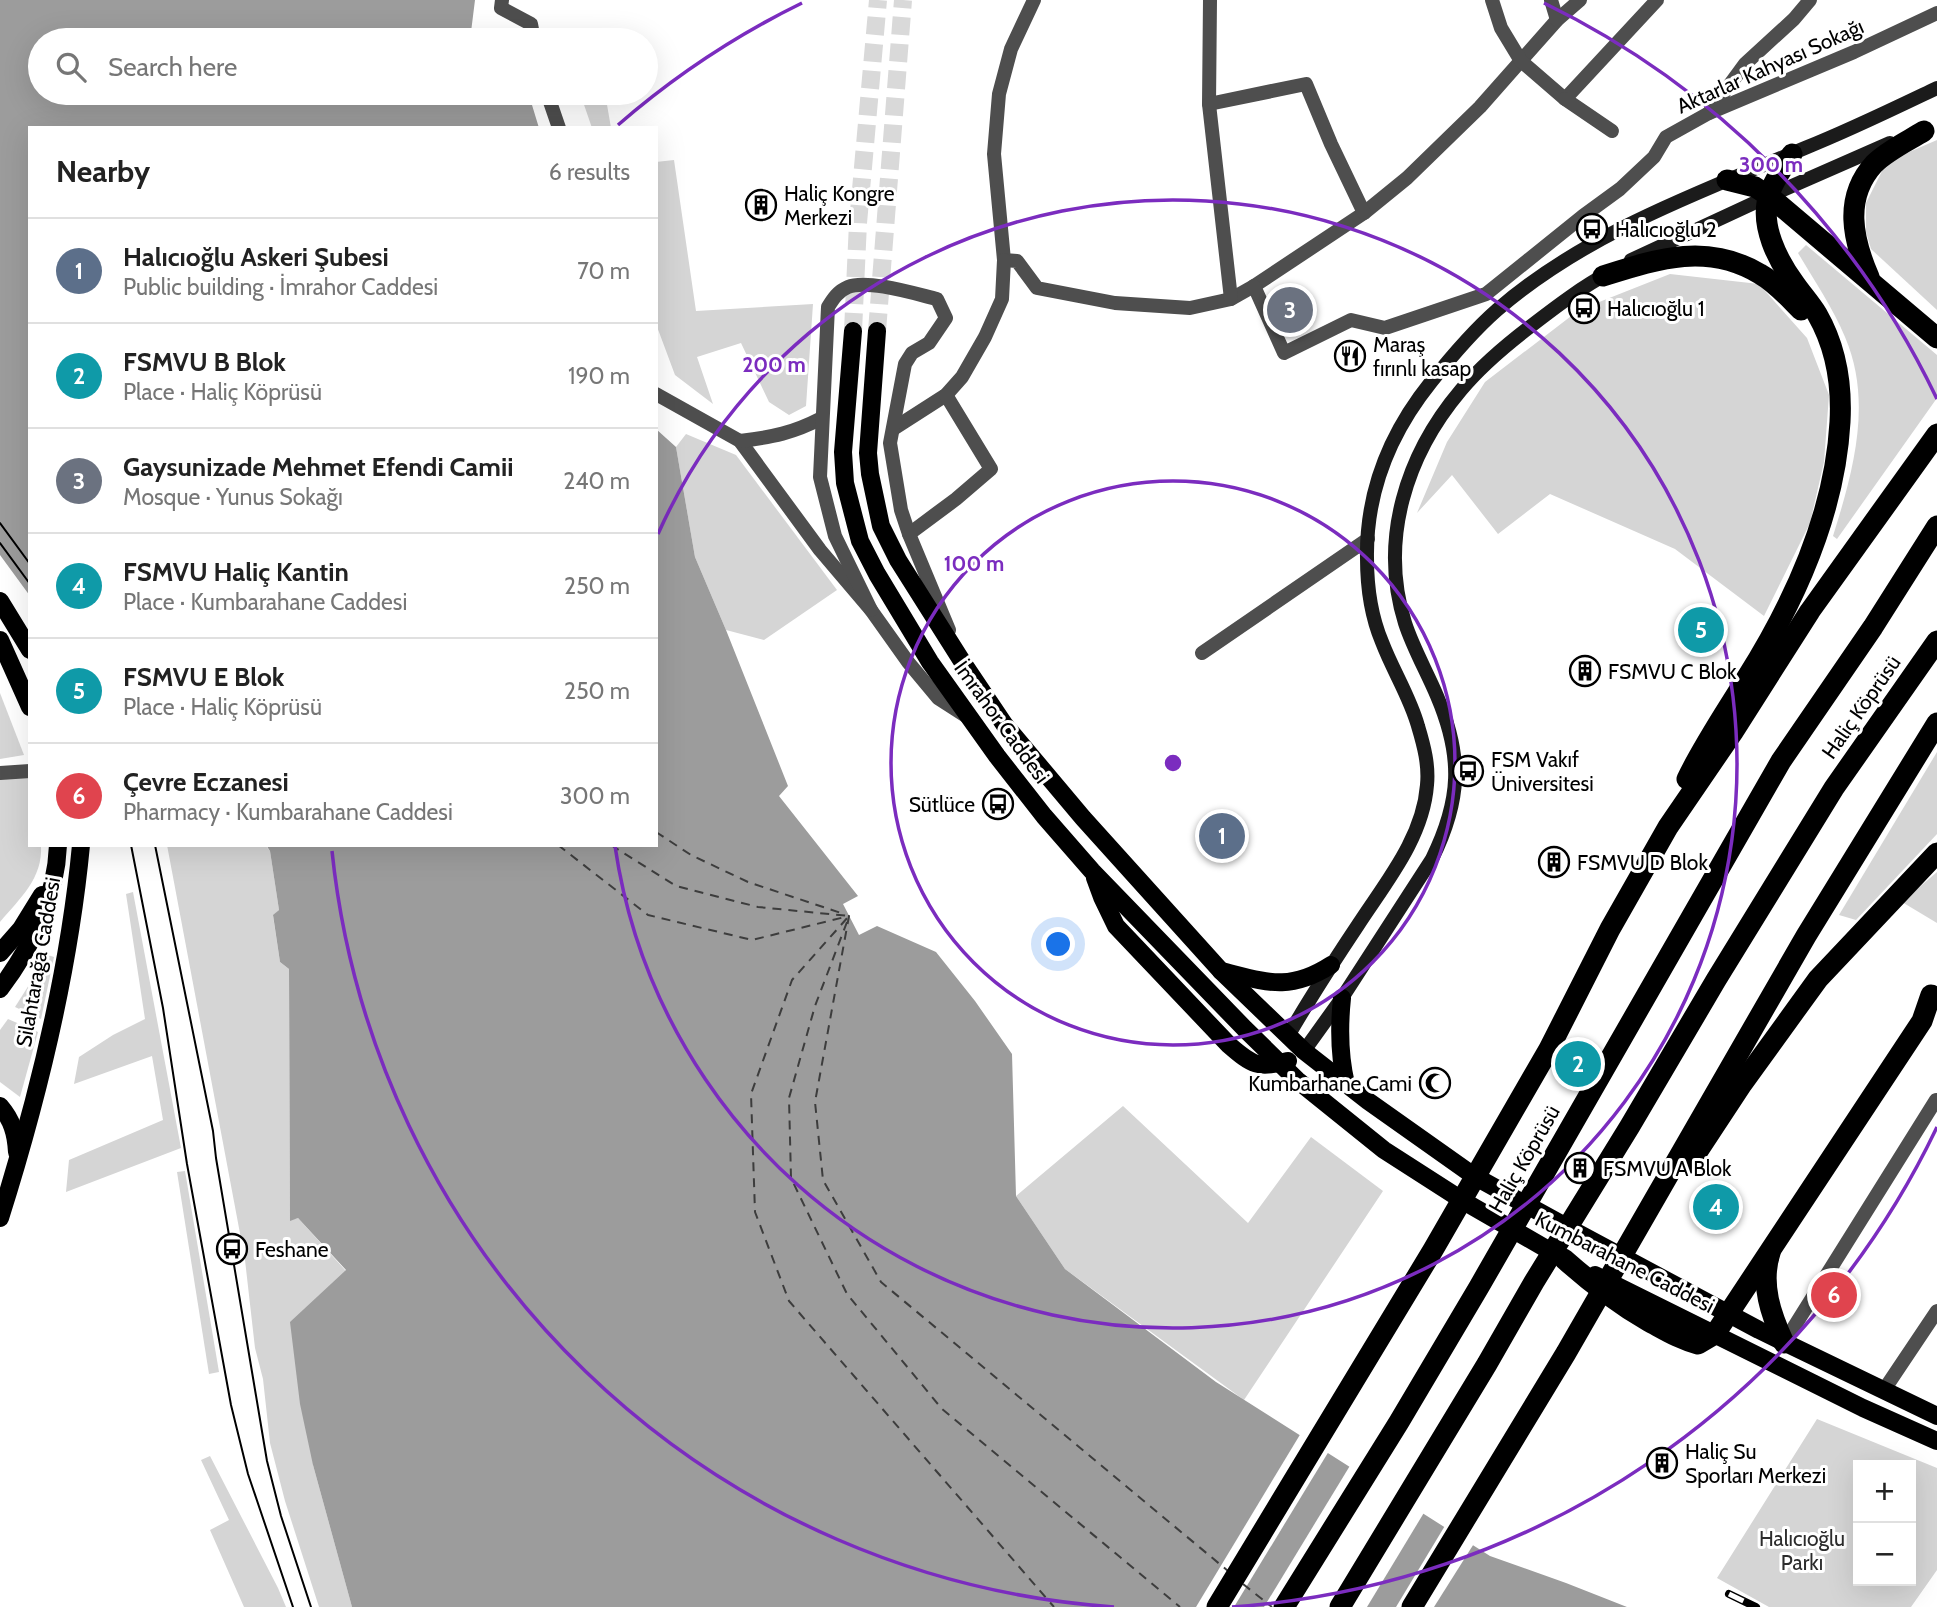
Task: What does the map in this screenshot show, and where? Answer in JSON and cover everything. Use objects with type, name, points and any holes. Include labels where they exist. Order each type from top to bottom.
[{"type":"highway","points":[[1869,279],[1854,234],[1858,192],[1874,164],[1931,128]]},
{"type":"highway","points":[[1668,827],[1695,761],[1747,678],[1802,574],[1825,507],[1838,446],[1840,392],[1829,340],[1817,313],[1793,282],[1775,249],[1766,222],[1769,196],[1792,154]]},
{"type":"highway","points":[[1727,180],[1755,187],[1769,196],[1937,338]]},
{"type":"highway","points":[[1603,276],[1647,262],[1678,256],[1704,255],[1728,260],[1760,273],[1778,287],[1829,340]]},
{"type":"highway","points":[[1217,1607],[1433,1251],[1549,1049],[1668,827],[1791,639],[1937,434]]},
{"type":"highway","name":"Haliç Köprüsü","points":[[1284,1607],[1479,1287],[1781,761],[1873,628],[1937,526]]},
{"type":"highway","name":"Haliç Köprüsü","points":[[1340,1607],[1801,840],[1937,641]]},
{"type":"highway","points":[[1412,1607],[1566,1353],[1806,936],[1937,723]]},
{"type":"highway","points":[[1634,1237],[1666,1199],[1742,1084],[1818,979],[1937,853]]},
{"type":"highway","points":[[1723,1309],[1771,1248],[1835,1154],[1922,1021],[1934,990]]},
{"type":"highway","points":[[1564,1259],[1590,1283],[1618,1303],[1682,1340],[1698,1344],[1706,1341],[1715,1334],[1723,1309],[1911,1018],[1934,990]]},
{"type":"highway","points":[[1771,1248],[1766,1264],[1768,1304],[1784,1343]]},
{"type":"main road","points":[[1280,1063],[1288,1036],[1409,844],[1418,824],[1427,788],[1428,766],[1418,723],[1382,642],[1373,616],[1368,584],[1368,539],[1376,487],[1385,455],[1405,418],[1452,356],[1499,309],[1562,261],[1652,213],[1792,154],[1937,88]]},
{"type":"main road","points":[[1280,1063],[1304,1051],[1342,998],[1432,859],[1452,811],[1456,784],[1455,755],[1438,698],[1405,624],[1395,570],[1394,541],[1406,485],[1418,454],[1437,423],[1478,371],[1567,297],[1646,252],[1769,196],[1931,128]]},
{"type":"main road","name":"İmrahor Caddesi","points":[[853,331],[843,452],[845,483],[860,541],[877,574],[930,662],[1044,816],[1092,871],[1116,926],[1248,1062],[1264,1065],[1280,1063]]},
{"type":"main road","name":"İmrahor Caddesi","points":[[877,331],[868,453],[881,526],[898,559],[1004,724],[1221,971],[1304,1051]]},
{"type":"main road","points":[[0,601],[28,647]]},
{"type":"main road","points":[[0,640],[28,703]]},
{"type":"main road","name":"Silahtarağa Caddesi","points":[[0,989],[34,935],[48,905],[58,847]]},
{"type":"main road","name":"Silahtarağa Caddesi","points":[[0,1219],[30,1119],[54,1016],[70,927],[80,847]]},
{"type":"main road","points":[[0,953],[21,929],[55,874]]},
{"type":"main road","points":[[1221,971],[1263,982],[1283,984],[1317,974],[1331,965]]},
{"type":"main road","points":[[1342,998],[1340,1040],[1346,1084]]},
{"type":"main road","name":"Kumbarahane Caddesi","points":[[1304,1051],[1474,1176],[1784,1343],[1937,1416]]},
{"type":"main road","name":"Kumbarahane Caddesi","points":[[1280,1063],[1322,1101],[1384,1150],[1465,1202],[1564,1259]]},
{"type":"main road","points":[[0,1106],[16,1134],[16,1168],[0,1192]]},
{"type":"main road","name":"Kumbarahane Caddesi","points":[[1715,1334],[1863,1408],[1937,1441]]},
{"type":"street","points":[[502,0],[501,8],[531,24],[532,28]]},
{"type":"street","points":[[893,429],[946,395],[962,377],[985,337],[1002,299],[1004,260],[993,154],[999,94],[1011,49],[1034,0]]},
{"type":"street","points":[[1210,0],[1209,104],[1231,299]]},
{"type":"street","points":[[1492,0],[1501,28],[1521,61],[1565,99],[1612,131]]},
{"type":"street","points":[[1551,0],[1557,20]]},
{"type":"street","points":[[1004,260],[1017,261],[1037,288],[1115,303],[1190,307],[1231,299],[1364,213],[1407,178],[1480,107],[1557,20],[1580,0]]},
{"type":"street","points":[[1565,99],[1657,0]]},
{"type":"street","points":[[1709,113],[1745,64],[1794,19],[1810,0]]},
{"type":"street","name":"Aktarlar Kahyası Sokağı","points":[[1486,294],[1583,216],[1620,190],[1654,157],[1666,136],[1709,113],[1854,52],[1937,13]]},
{"type":"street","points":[[1209,104],[1306,84],[1364,213]]},
{"type":"street","points":[[551,105],[558,126]]},
{"type":"street","points":[[871,610],[835,536],[820,477],[828,307],[844,288],[865,284],[937,299],[946,318],[929,343],[912,353],[905,364],[890,443],[901,510],[909,534],[965,666]]},
{"type":"street","points":[[1254,286],[1284,353],[1351,320],[1385,328],[1486,294],[1499,309]]},
{"type":"street","points":[[658,395],[740,441],[820,550],[871,610],[938,698],[972,719]]},
{"type":"street","points":[[909,534],[991,469],[946,395]]},
{"type":"street","points":[[740,441],[789,433],[822,418]]},
{"type":"street","points":[[1202,653],[1368,539]]},
{"type":"street","points":[[0,772],[28,771]]},
{"type":"street","points":[[1784,1343],[1937,1100]]},
{"type":"street","points":[[1884,1390],[1937,1311]]},
{"type":"green space","points":[[584,105],[607,105],[611,126],[591,126]]},
{"type":"green space","points":[[1937,140],[1937,310],[1871,249],[1866,232],[1866,203],[1882,171],[1900,156]]},
{"type":"green space","points":[[674,160],[696,311],[813,304],[806,406],[789,415],[769,402],[741,343],[697,357],[713,404],[675,375],[658,329],[658,162]]},
{"type":"green space","points":[[1806,245],[1937,355],[1937,398],[1837,539],[1833,536],[1857,437],[1858,387],[1845,337],[1798,253]]},
{"type":"green space","points":[[1670,274],[1759,284],[1807,338],[1829,395],[1824,462],[1810,523],[1764,616],[1675,549],[1550,494],[1498,534],[1452,475],[1417,513],[1447,442],[1485,382],[1579,310]]},
{"type":"green space","points":[[686,434],[736,455],[837,590],[764,640],[726,630],[695,557],[676,447]]},
{"type":"green space","points":[[0,693],[24,755],[0,759]]},
{"type":"green space","points":[[1937,752],[1937,834],[1856,920],[1839,915]]},
{"type":"green space","points":[[0,772],[28,773],[28,847],[41,847],[41,857],[29,887],[0,922]]},
{"type":"green space","points":[[167,847],[267,847],[270,851],[279,910],[273,916],[280,962],[289,969],[290,1220],[298,1218],[346,1271],[313,1465],[352,1607],[319,1607],[285,1501],[270,1443],[245,1260]]},
{"type":"green space","points":[[1937,872],[1937,923],[1902,902]]},
{"type":"green space","points":[[133,892],[181,1148],[66,1192],[69,1160],[163,1120],[152,1056],[74,1084],[79,1057],[113,1035],[145,1019],[126,894]]},
{"type":"green space","points":[[48,955],[54,957],[41,1019],[15,1007]]},
{"type":"green space","points":[[8,1019],[38,1032],[20,1097],[0,1082],[0,1030]]},
{"type":"green space","points":[[1123,1106],[1248,1223],[1311,1137],[1383,1191],[1244,1400],[1065,1269],[1016,1196]]},
{"type":"green space","points":[[185,1171],[219,1372],[209,1374],[177,1172]]},
{"type":"green space","name":"Halıcıoğlu Parkı","points":[[1817,1419],[1937,1468],[1937,1570],[1911,1607],[1769,1607],[1717,1578]]},
{"type":"green space","points":[[210,1456],[286,1607],[244,1607],[210,1530],[229,1520],[201,1460]]},
{"type":"shaded area","points":[[0,0],[475,0],[472,28],[28,28],[28,105],[532,105],[538,126],[28,126],[28,593],[0,555]]},
{"type":"shaded area","points":[[658,431],[676,447],[695,557],[788,786],[779,796],[858,896],[843,904],[859,935],[877,926],[936,952],[1012,1054],[1016,1196],[1065,1269],[1216,1382],[1490,1556],[1627,1607],[352,1607],[313,1465],[300,1404],[290,1322],[346,1270],[298,1218],[290,1221],[289,969],[280,962],[273,915],[279,910],[267,847],[658,847]]},
{"type":"pier","points":[[1301,1433],[1329,1451],[1234,1607],[1196,1607]]},
{"type":"pier","points":[[1351,1464],[1425,1511],[1367,1607],[1264,1607]]},
{"type":"pier","points":[[1446,1524],[1475,1542],[1434,1607],[1396,1607]]},
{"type":"ferry route","points":[[658,833],[691,855],[748,882],[844,914]]},
{"type":"ferry route","points":[[561,847],[648,915],[752,940],[849,916],[815,1102],[823,1180],[881,1282],[1228,1571]]},
{"type":"ferry route","points":[[614,847],[676,886],[758,907],[849,916],[792,980],[751,1094],[755,1212],[789,1301],[1054,1607]]},
{"type":"ferry route","points":[[847,922],[815,1006],[789,1098],[791,1178],[847,1294],[942,1409],[1180,1607]]},
{"type":"ferry route","points":[[1243,1584],[1272,1607]]},
{"type":"tunnel","points":[[853,331],[858,223],[878,0]]},
{"type":"tunnel","points":[[877,331],[903,0]]},
{"type":"tram line","points":[[0,523],[28,561]]},
{"type":"tram line","points":[[0,543],[28,581]]},
{"type":"tram line","points":[[131,847],[163,1008],[187,1164],[231,1405],[248,1474],[293,1607]]},
{"type":"tram line","points":[[155,847],[213,1131],[267,1461],[281,1516],[311,1607]]},
{"type":"railway","points":[[1729,1594],[1756,1607]]},
{"type":"place","name":"Haliç Kongre Merkezi","points":[[761,205]]},
{"type":"place","name":"Halıcıoğlu 2","points":[[1592,229]]},
{"type":"place","name":"Halıcıoğlu 1","points":[[1584,308]]},
{"type":"place","name":"Gaysunizade Mehmet Efendi Camii","points":[[1290,310]]},
{"type":"place","name":"Maraş fırınlı kasap","points":[[1350,356]]},
{"type":"place","name":"FSMVU E Blok","points":[[1701,630]]},
{"type":"place","name":"FSMVU C Blok","points":[[1585,671]]},
{"type":"place","name":"FSM Vakıf Üniversitesi","points":[[1468,771]]},
{"type":"place","name":"Sütlüce","points":[[998,804]]},
{"type":"place","name":"Halıcıoğlu Askeri Şubesi","points":[[1222,836]]},
{"type":"place","name":"FSMVU D Blok","points":[[1554,862]]},
{"type":"place","name":"FSMVU B Blok","points":[[1578,1064]]},
{"type":"place","name":"Kumbarhane Cami","points":[[1435,1083]]},
{"type":"place","name":"FSMVU A Blok","points":[[1580,1168]]},
{"type":"place","name":"FSMVU Haliç Kantin","points":[[1716,1207]]},
{"type":"place","name":"Feshane","points":[[232,1249]]},
{"type":"place","name":"Çevre Eczanesi","points":[[1834,1295]]},
{"type":"place","name":"Haliç Su Sporları Merkezi","points":[[1662,1463]]}]
